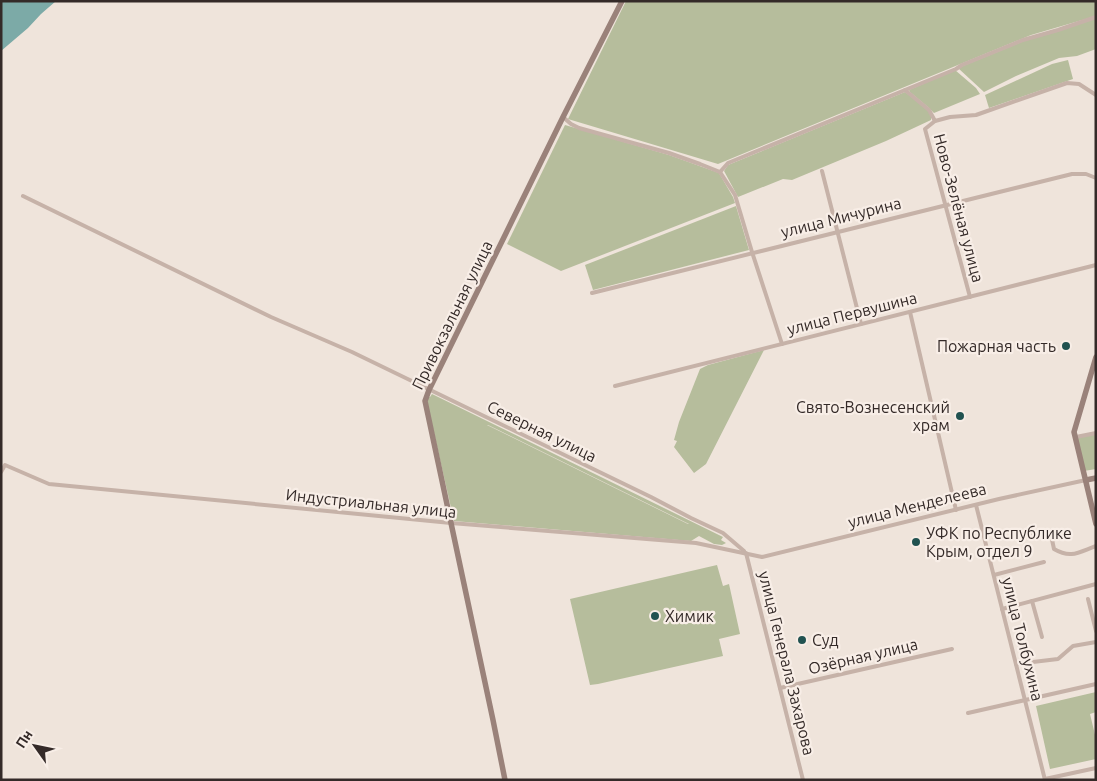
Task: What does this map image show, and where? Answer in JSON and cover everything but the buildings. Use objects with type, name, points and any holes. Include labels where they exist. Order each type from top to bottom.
[{"type":"main road","name":"Привокзальная улица","points":[[505,780],[425,401],[622,1]]},
{"type":"main road","points":[[1096,357],[1074,432],[1096,524]]},
{"type":"main road","name":"улица Менделеева","points":[[1086,480],[1096,478]]},
{"type":"street","points":[[720,172],[728,163],[1023,40],[1096,16]]},
{"type":"street","name":"Ново-Зелёная улица","points":[[970,297],[925,129],[935,121],[950,117],[976,115],[1067,83],[1079,84],[1096,94]]},
{"type":"street","points":[[905,90],[929,110],[935,121]]},
{"type":"street","points":[[563,118],[580,128],[669,153],[720,172],[735,195],[782,344]]},
{"type":"street","points":[[822,171],[861,324]]},
{"type":"street","name":"улица Мичурина","points":[[592,292],[1072,174],[1086,174],[1096,178]]},
{"type":"street","name":"Северная улица","points":[[23,196],[271,317],[324,339],[723,533],[746,552]]},
{"type":"street","name":"улица Первушина","points":[[615,386],[1096,265]]},
{"type":"street","points":[[910,312],[956,510]]},
{"type":"street","points":[[1076,437],[1096,433]]},
{"type":"street","name":"Индустриальная улица","points":[[1,472],[5,464],[49,484],[451,523],[696,543],[746,552]]},
{"type":"street","name":"улица Менделеева","points":[[746,552],[762,557],[1086,480]]},
{"type":"street","name":"улица Толбухина","points":[[976,505],[1045,780]]},
{"type":"street","points":[[1030,534],[1051,535],[1054,548],[1064,554],[1070,555],[1096,546]]},
{"type":"street","name":"улица Генерала Захарова","points":[[746,552],[803,780]]},
{"type":"street","points":[[994,575],[1044,562]]},
{"type":"street","points":[[1002,609],[1096,584]]},
{"type":"street","points":[[1088,599],[1096,632]]},
{"type":"street","points":[[1032,601],[1042,637]]},
{"type":"street","points":[[1016,664],[1058,659],[1073,646],[1096,642]]},
{"type":"street","name":"Озёрная улица","points":[[780,688],[952,649]]},
{"type":"street","points":[[968,713],[1096,684]]},
{"type":"street","points":[[1045,780],[1096,768]]},
{"type":"green space","points":[[626,1],[1096,1],[1096,16],[1031,35],[718,164],[568,119]]},
{"type":"green space","points":[[1096,18],[1096,49],[1077,56],[1059,58],[984,92],[958,68],[1024,41]]},
{"type":"green space","points":[[1068,60],[1073,79],[989,108],[985,95],[1052,64]]},
{"type":"green space","points":[[955,70],[976,88],[980,94],[934,113],[909,90]]},
{"type":"green space","points":[[905,92],[931,114],[931,120],[792,180],[783,179],[738,197],[724,171],[728,165]]},
{"type":"green space","points":[[565,125],[669,155],[719,173],[735,203],[561,271],[507,244]]},
{"type":"green space","points":[[736,206],[749,250],[593,290],[585,265]]},
{"type":"green space","points":[[764,350],[706,464],[694,473],[674,447],[677,441],[674,440],[700,369],[708,365]]},
{"type":"green space","points":[[432,394],[723,537],[721,540],[726,543],[722,545],[714,544],[699,536],[691,541],[454,521],[427,402],[428,396],[430,397]],"holes":[[[487,425],[488,425],[689,524]]]},
{"type":"green space","points":[[1096,433],[1096,469],[1084,471],[1076,437]]},
{"type":"green space","name":"Химик","points":[[717,565],[723,586],[729,584],[740,634],[719,639],[723,656],[590,685],[570,599]]},
{"type":"green space","points":[[1096,692],[1096,712],[1090,714],[1096,739],[1096,759],[1050,769],[1036,706]]},
{"type":"water","points":[[1,1],[56,1],[1,51]]},
{"type":"place","name":"Пожарная часть","points":[[1066,346]]},
{"type":"place","name":"Свято-Вознесенский храм","points":[[960,416]]},
{"type":"place","name":"УФК по Республике Крым, отдел 9","points":[[916,542]]},
{"type":"place","name":"Химик","points":[[655,616]]},
{"type":"place","name":"Суд","points":[[802,640]]}]
